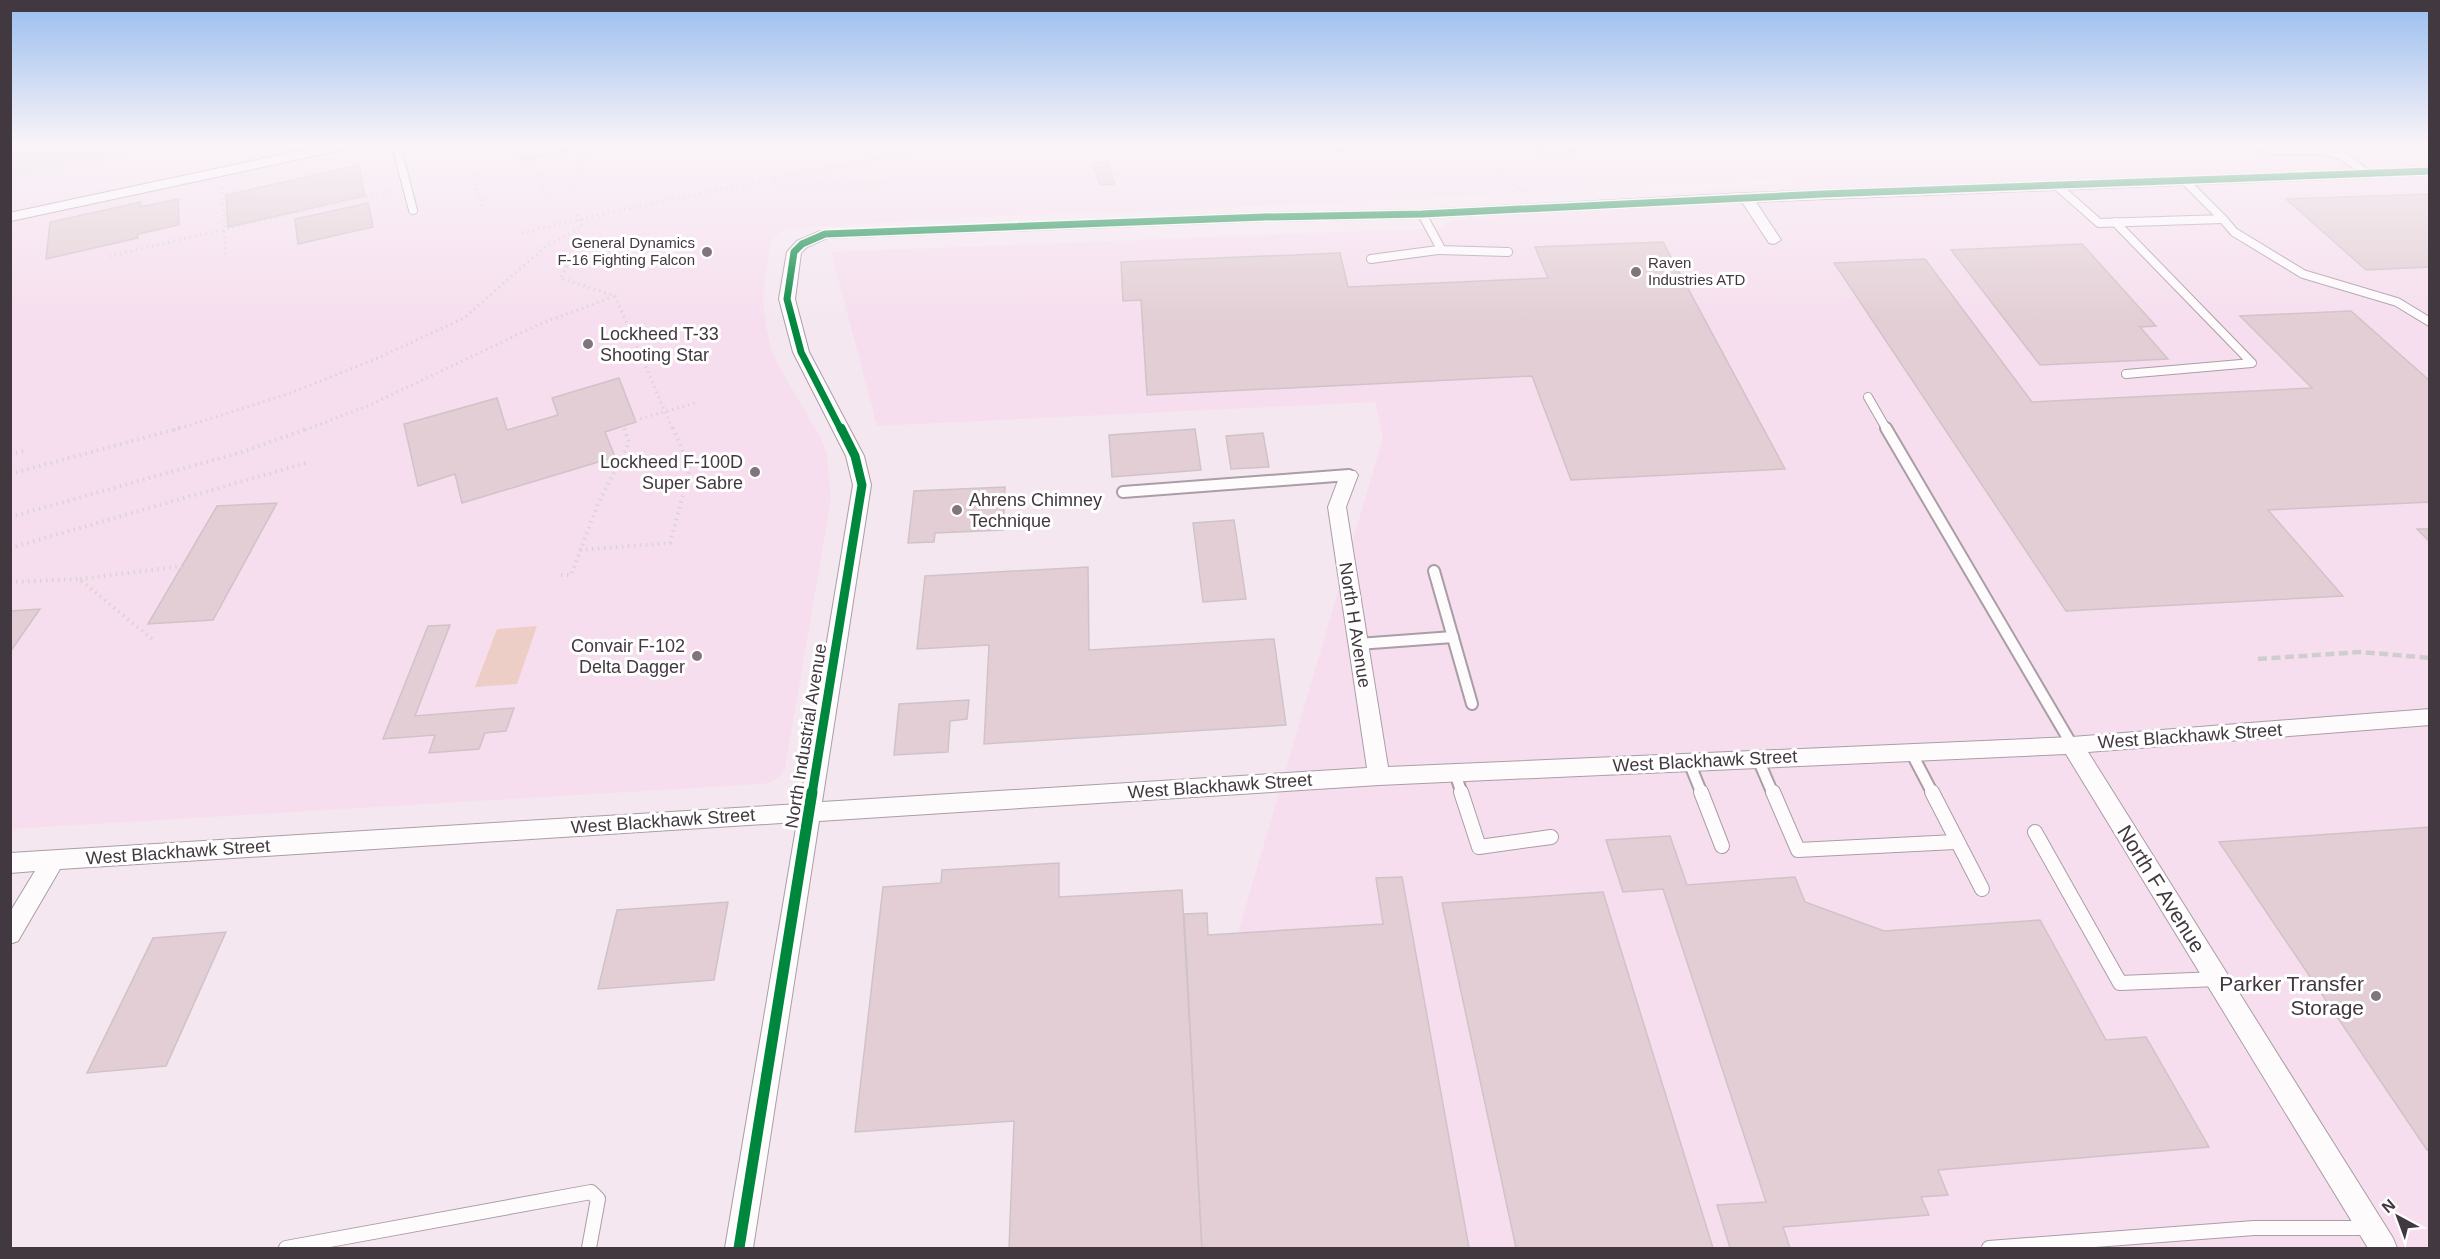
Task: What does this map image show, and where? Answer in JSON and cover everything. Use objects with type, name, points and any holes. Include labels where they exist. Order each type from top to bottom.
[{"type":"street","points":[[1422,214],[1619,204]]},
{"type":"street","points":[[1750,204],[1774,240]]},
{"type":"street","name":"North Industrial Avenue","points":[[739,1248],[862,485],[855,456],[801,352],[787,299],[794,252],[802,244],[825,234],[1272,217],[1422,214]]},
{"type":"street","name":"North H Avenue","points":[[1349,475],[1337,507],[1379,776]]},
{"type":"street","name":"West Blackhawk Street","points":[[10,863],[1379,776],[2072,745],[2430,717]]},
{"type":"street","name":"North F Avenue","points":[[2072,745],[2383,1248]]},
{"type":"street","points":[[10,934],[54,860]]},
{"type":"lane","points":[[10,217],[71,204]]},
{"type":"lane","points":[[411,204],[413,210]]},
{"type":"lane","points":[[2077,204],[2099,223],[2223,219]]},
{"type":"lane","points":[[2208,204],[2234,232],[2303,274],[2397,302],[2430,322]]},
{"type":"lane","points":[[1422,214],[1440,247],[1438,250]]},
{"type":"lane","points":[[2115,222],[2252,363],[2126,374]]},
{"type":"lane","points":[[1371,259],[1438,250],[1508,252]]},
{"type":"lane","points":[[1868,397],[2072,745]]},
{"type":"lane","points":[[1123,492],[1349,475]]},
{"type":"lane","points":[[1434,571],[1472,704]]},
{"type":"lane","points":[[1358,644],[1453,638]]},
{"type":"lane","points":[[1911,752],[1955,842],[1982,889]]},
{"type":"lane","points":[[1758,759],[1798,850],[1955,842]]},
{"type":"lane","points":[[1689,762],[1722,846]]},
{"type":"lane","points":[[1455,773],[1479,848],[1551,837]]},
{"type":"lane","points":[[2035,832],[2120,983],[2217,979]]},
{"type":"lane","points":[[286,1248],[591,1192],[598,1199],[589,1248]]},
{"type":"lane","points":[[1989,1248],[2254,1228],[2370,1228]]},
{"type":"path","points":[[223,204],[226,258]]},
{"type":"path","points":[[109,256],[337,204]]},
{"type":"path","points":[[482,204],[483,209]]},
{"type":"path","points":[[522,233],[650,204]]},
{"type":"path","points":[[1534,204],[1539,208]]},
{"type":"path","points":[[10,474],[189,426],[288,394],[378,358],[464,318],[545,247],[582,227],[577,213]]},
{"type":"path","points":[[567,266],[560,278],[615,296],[690,468],[670,543],[580,550]]},
{"type":"path","points":[[10,518],[242,452],[295,434],[372,404],[540,324],[615,296]]},
{"type":"path","points":[[635,420],[699,402]]},
{"type":"path","points":[[561,575],[571,575],[598,504],[629,443],[623,426]]},
{"type":"path","points":[[10,454],[24,451]]},
{"type":"path","points":[[10,548],[306,463]]},
{"type":"path","points":[[10,582],[79,579],[182,566]]},
{"type":"path","points":[[79,579],[152,639]]},
{"type":"shaded area","points":[[11,204],[1311,204],[933,219],[785,229],[771,239],[763,296],[771,349],[821,438],[827,454],[831,500],[785,769],[772,782],[11,829]]},
{"type":"shaded area","points":[[1600,204],[2429,204],[2429,1248],[1146,1248],[1383,437],[1375,402],[877,426],[831,252],[1444,228],[1446,222]]},
{"type":"shaded area","points":[[537,626],[517,684],[475,687],[497,629]]},
{"type":"building","points":[[133,204],[141,204],[140,207],[155,204],[178,204],[179,225],[138,234],[138,238],[46,259],[50,222]]},
{"type":"building","points":[[227,204],[331,204],[228,227]]},
{"type":"building","points":[[368,204],[373,227],[298,244],[295,219]]},
{"type":"building","points":[[2291,204],[2430,204],[2430,267],[2366,270]]},
{"type":"building","points":[[1663,242],[1785,469],[1571,480],[1532,376],[1147,395],[1141,300],[1123,301],[1121,262],[1340,253],[1348,287],[1548,278],[1535,247]]},
{"type":"building","points":[[2082,244],[2156,326],[2140,327],[2168,359],[2040,365],[1951,250]]},
{"type":"building","points":[[1925,259],[2032,402],[2312,388],[2240,316],[2351,311],[2430,381],[2430,502],[2268,510],[2343,596],[2066,611],[1834,263]]},
{"type":"building","points":[[619,378],[636,422],[605,432],[615,457],[462,503],[455,474],[418,486],[404,424],[497,398],[507,430],[558,415],[552,398]]},
{"type":"building","points":[[1195,429],[1201,470],[1112,477],[1109,435]]},
{"type":"building","points":[[1263,433],[1269,467],[1231,469],[1226,436]]},
{"type":"building","name":"Ahrens Chimney Technique","points":[[1005,487],[1003,530],[935,533],[934,542],[908,543],[914,491]]},
{"type":"building","points":[[277,503],[213,620],[148,624],[217,506]]},
{"type":"building","points":[[1234,520],[1246,599],[1203,602],[1193,523]]},
{"type":"building","points":[[2417,529],[2430,529],[2430,542]]},
{"type":"building","points":[[1088,567],[1089,650],[1274,639],[1286,725],[984,744],[989,645],[917,649],[925,576]]},
{"type":"building","points":[[40,609],[10,652],[10,611]]},
{"type":"building","points":[[450,625],[415,716],[514,708],[506,731],[485,733],[479,749],[429,753],[435,735],[383,739],[428,626]]},
{"type":"building","points":[[969,700],[967,719],[950,721],[948,752],[894,755],[899,704]]},
{"type":"building","name":"Parker Transfer Storage","points":[[2430,827],[2430,1150],[2427,1150],[2219,842]]},
{"type":"building","points":[[1670,836],[1687,885],[1795,877],[1805,902],[1884,931],[2040,920],[2106,1040],[2146,1037],[2209,1147],[1938,1170],[1948,1195],[1921,1197],[1929,1215],[1783,1227],[1790,1248],[1730,1248],[1717,1205],[1766,1202],[1663,889],[1623,892],[1606,840]]},
{"type":"building","points":[[1059,863],[1059,897],[1182,890],[1202,1248],[1009,1248],[1014,1121],[855,1132],[883,887],[941,883],[942,870]]},
{"type":"building","points":[[1402,877],[1469,1248],[1202,1248],[1184,914],[1207,913],[1208,935],[1383,924],[1376,878]]},
{"type":"building","points":[[1603,892],[1713,1248],[1516,1248],[1442,903]]},
{"type":"building","points":[[728,902],[714,980],[598,989],[617,910]]},
{"type":"building","points":[[226,932],[166,1066],[87,1073],[153,938]]},
{"type":"railway","points":[[2258,659],[2361,652],[2430,658]]},
{"type":"cycle path","points":[[739,1248],[862,485],[855,456],[801,352],[787,299],[794,252],[802,244],[825,234],[1264,217],[1422,214],[1627,204]]},
{"type":"place","name":"General Dynamics F-16 Fighting Falcon","points":[[707,252]]},
{"type":"place","name":"Raven Industries ATD","points":[[1636,272]]},
{"type":"place","name":"Lockheed T-33 Shooting Star","points":[[588,344]]},
{"type":"place","name":"Lockheed F-100D Super Sabre","points":[[755,472]]},
{"type":"place","name":"Ahrens Chimney Technique","points":[[957,510]]},
{"type":"place","name":"Convair F-102 Delta Dagger","points":[[697,656]]},
{"type":"place","name":"Parker Transfer Storage","points":[[2376,996]]}]
